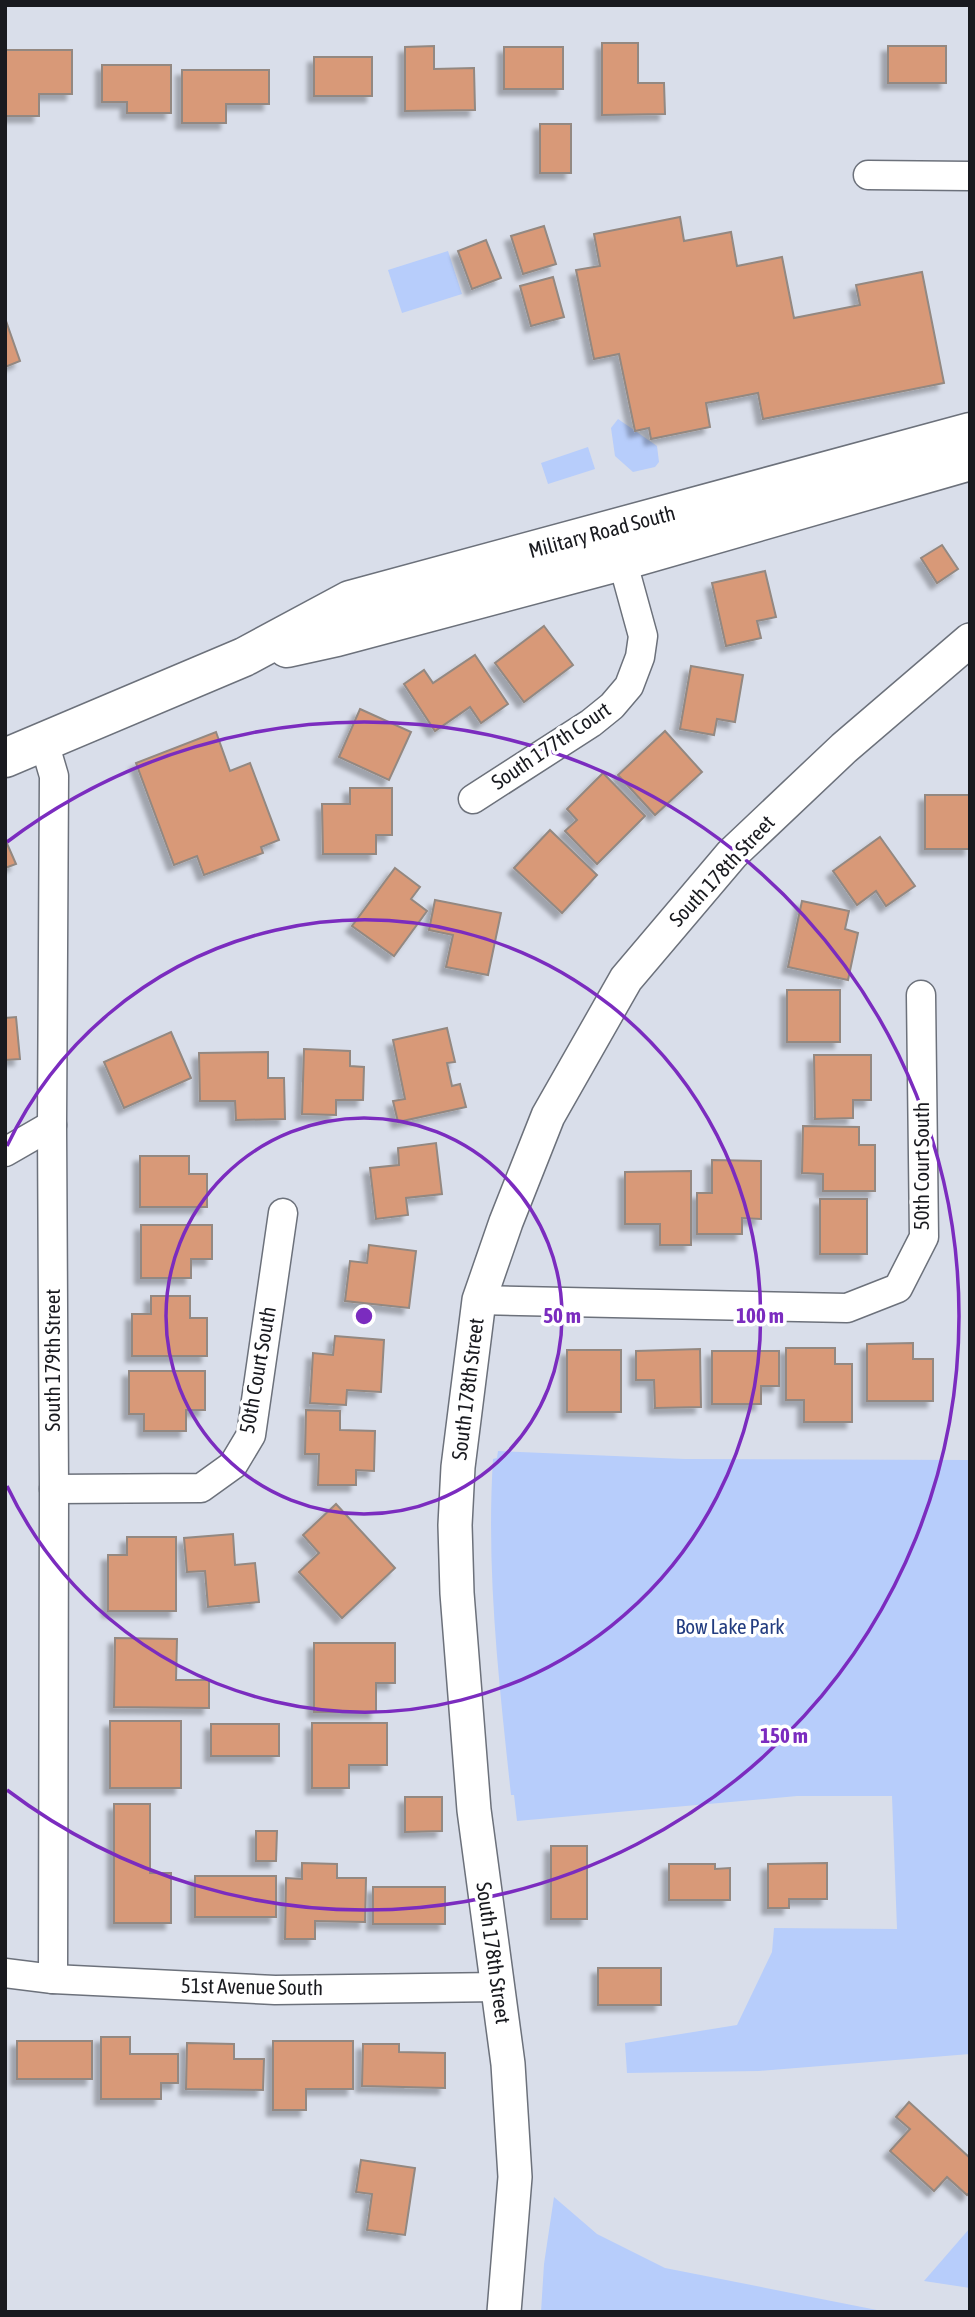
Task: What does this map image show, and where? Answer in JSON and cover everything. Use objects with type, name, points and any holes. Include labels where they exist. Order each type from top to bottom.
[{"type":"main road","name":"Military Road South","points":[[618,545],[970,432]]},
{"type":"main road","name":"Military Road South","points":[[5,758],[244,657],[350,600],[618,545],[970,461]]},
{"type":"street","points":[[868,175],[970,176]]},
{"type":"street","name":"South 177th Court","points":[[473,799],[591,723],[612,706],[629,685],[640,657],[643,636],[618,545]]},
{"type":"street","name":"South 178th Street","points":[[504,2312],[515,2176],[508,2064],[474,1810],[457,1593],[455,1525],[458,1467],[479,1300],[506,1222],[548,1116],[626,979],[732,854],[844,748],[970,640]]},
{"type":"street","name":"South 179th Street","points":[[44,742],[54,776],[53,1979]]},
{"type":"street","name":"50th Court South","points":[[479,1300],[847,1308],[898,1288],[924,1237],[921,995]]},
{"type":"street","points":[[5,1152],[52,1125]]},
{"type":"street","name":"50th Court South","points":[[54,1489],[201,1488],[233,1465],[251,1435],[283,1213]]},
{"type":"street","name":"51st Avenue South","points":[[5,1973],[53,1979],[275,1990],[499,1987]]},
{"type":"green space","points":[[448,251],[462,294],[402,313],[388,270]]},
{"type":"green space","points":[[618,419],[657,446],[659,462],[655,467],[633,472],[615,456],[611,428]]},
{"type":"green space","points":[[588,447],[595,469],[548,484],[541,463]]},
{"type":"green space","name":"Bow Lake Park","points":[[498,1451],[685,1459],[970,1460],[970,2054],[759,2071],[627,2073],[625,2043],[737,2025],[772,1952],[774,1928],[897,1929],[892,1796],[797,1796],[517,1821],[506,1753],[492,1585],[491,1501],[493,1459],[497,1458]]},
{"type":"green space","points":[[554,2197],[597,2234],[665,2268],[887,2312],[541,2312],[544,2264]]},
{"type":"green space","points":[[970,2228],[970,2288],[924,2281]]},
{"type":"building","points":[[602,43],[638,43],[638,83],[664,83],[665,114],[602,115]]},
{"type":"building","points":[[434,46],[434,69],[474,68],[475,110],[405,111],[405,47]]},
{"type":"building","points":[[888,46],[946,46],[946,83],[888,83]]},
{"type":"building","points":[[504,47],[563,47],[563,89],[504,89]]},
{"type":"building","points":[[5,50],[72,50],[72,94],[39,94],[39,116],[5,116]]},
{"type":"building","points":[[314,57],[372,57],[372,96],[314,96]]},
{"type":"building","points":[[102,65],[171,65],[171,113],[127,113],[127,102],[102,102]]},
{"type":"building","points":[[182,70],[269,70],[269,104],[226,104],[226,123],[182,123]]},
{"type":"building","points":[[540,124],[571,124],[571,173],[540,173]]},
{"type":"building","points":[[680,217],[684,241],[731,232],[737,266],[782,257],[794,318],[860,305],[856,285],[922,272],[944,383],[763,419],[758,393],[706,403],[710,427],[651,439],[649,428],[635,431],[619,354],[594,359],[576,270],[600,266],[594,234]]},
{"type":"building","points":[[544,226],[556,264],[523,274],[511,236]]},
{"type":"building","points":[[486,240],[501,278],[472,289],[458,251]]},
{"type":"building","points":[[553,277],[564,317],[531,326],[520,286]]},
{"type":"building","points":[[5,318],[20,361],[5,367]]},
{"type":"building","points":[[942,545],[958,569],[937,583],[921,558]]},
{"type":"building","points":[[765,571],[776,617],[757,621],[761,638],[726,646],[712,583]]},
{"type":"building","points":[[544,626],[573,665],[524,702],[495,663]]},
{"type":"building","points":[[475,655],[508,704],[481,723],[470,707],[435,731],[404,684],[424,670],[433,683]]},
{"type":"building","points":[[691,666],[743,675],[735,722],[717,719],[714,735],[680,729]]},
{"type":"building","points":[[360,709],[411,732],[389,780],[339,757]]},
{"type":"building","points":[[665,731],[702,772],[655,815],[618,775]]},
{"type":"building","points":[[216,732],[230,771],[250,763],[279,840],[261,847],[263,853],[204,875],[197,856],[174,865],[136,763]]},
{"type":"building","points":[[603,773],[645,816],[597,864],[565,831],[577,820],[567,809]]},
{"type":"building","points":[[350,788],[392,788],[392,835],[376,835],[376,854],[323,854],[322,804],[350,804]]},
{"type":"building","points":[[925,795],[970,795],[970,849],[925,849]]},
{"type":"building","points":[[550,830],[597,875],[562,913],[514,868]]},
{"type":"building","points":[[880,837],[915,886],[886,906],[876,891],[857,905],[833,871]]},
{"type":"building","points":[[5,839],[16,864],[5,868]]},
{"type":"building","points":[[395,868],[420,887],[411,899],[427,911],[394,956],[352,926]]},
{"type":"building","points":[[435,900],[501,913],[488,975],[446,967],[453,935],[429,930]]},
{"type":"building","points":[[802,901],[849,911],[845,929],[858,933],[848,980],[788,967]]},
{"type":"building","points":[[787,990],[840,990],[840,1042],[787,1042]]},
{"type":"building","points":[[16,1017],[20,1059],[5,1060],[5,1018]]},
{"type":"building","points":[[447,1028],[455,1062],[447,1063],[452,1086],[460,1084],[466,1107],[398,1122],[393,1101],[405,1099],[393,1040]]},
{"type":"building","points":[[171,1032],[191,1078],[124,1108],[104,1062]]},
{"type":"building","points":[[304,1049],[350,1051],[350,1066],[364,1067],[363,1100],[336,1100],[336,1115],[302,1114]]},
{"type":"building","points":[[268,1052],[268,1078],[284,1078],[285,1119],[236,1120],[235,1101],[200,1101],[199,1053]]},
{"type":"building","points":[[814,1055],[871,1055],[871,1100],[853,1100],[853,1118],[815,1119]]},
{"type":"building","points":[[803,1126],[859,1127],[859,1145],[875,1145],[875,1191],[823,1191],[823,1174],[802,1173]]},
{"type":"building","points":[[436,1143],[442,1194],[406,1198],[408,1215],[376,1219],[370,1168],[399,1165],[398,1148]]},
{"type":"building","points":[[140,1156],[189,1156],[189,1174],[207,1174],[207,1207],[140,1207]]},
{"type":"building","points":[[712,1160],[761,1161],[761,1219],[742,1218],[742,1234],[697,1234],[697,1193],[712,1193]]},
{"type":"building","points":[[691,1171],[691,1245],[660,1245],[660,1224],[625,1224],[625,1172]]},
{"type":"building","points":[[820,1199],[867,1199],[867,1254],[820,1254]]},
{"type":"building","points":[[141,1225],[212,1225],[212,1259],[191,1259],[191,1278],[141,1278]]},
{"type":"building","points":[[369,1245],[416,1251],[409,1308],[345,1301],[350,1261],[367,1263]]},
{"type":"building","points":[[151,1296],[190,1296],[190,1318],[207,1318],[207,1356],[132,1356],[132,1314],[151,1314]]},
{"type":"building","points":[[335,1336],[384,1340],[381,1392],[347,1390],[346,1405],[310,1403],[313,1353],[333,1355]]},
{"type":"building","points":[[913,1343],[913,1359],[933,1359],[933,1401],[867,1401],[867,1344]]},
{"type":"building","points":[[786,1348],[835,1348],[835,1364],[852,1364],[852,1422],[804,1422],[804,1400],[786,1400]]},
{"type":"building","points":[[700,1349],[701,1407],[655,1408],[654,1380],[636,1380],[636,1351]]},
{"type":"building","points":[[567,1350],[621,1350],[621,1412],[567,1412]]},
{"type":"building","points":[[712,1351],[779,1351],[779,1386],[761,1386],[761,1404],[712,1404]]},
{"type":"building","points":[[129,1371],[205,1371],[205,1410],[186,1410],[186,1431],[144,1431],[144,1414],[129,1414]]},
{"type":"building","points":[[306,1410],[340,1411],[340,1430],[375,1431],[374,1471],[356,1470],[356,1485],[318,1485],[319,1454],[305,1454]]},
{"type":"building","points":[[336,1504],[395,1568],[342,1618],[299,1572],[319,1553],[303,1535]]},
{"type":"building","points":[[233,1534],[235,1565],[255,1563],[259,1602],[208,1607],[205,1571],[187,1572],[184,1538]]},
{"type":"building","points":[[127,1537],[176,1537],[176,1611],[108,1611],[108,1555],[127,1555]]},
{"type":"building","points":[[115,1638],[177,1639],[176,1680],[209,1680],[209,1708],[114,1707]]},
{"type":"building","points":[[314,1643],[395,1643],[395,1683],[376,1683],[376,1712],[314,1712]]},
{"type":"building","points":[[110,1721],[181,1721],[181,1788],[110,1788]]},
{"type":"building","points":[[312,1723],[387,1723],[387,1765],[349,1765],[349,1788],[312,1788]]},
{"type":"building","points":[[211,1724],[279,1724],[279,1756],[211,1756]]},
{"type":"building","points":[[405,1797],[442,1797],[442,1831],[405,1832]]},
{"type":"building","points":[[114,1804],[150,1804],[150,1873],[171,1873],[171,1923],[114,1923]]},
{"type":"building","points":[[256,1831],[277,1831],[276,1861],[256,1861]]},
{"type":"building","points":[[551,1846],[587,1846],[587,1919],[551,1919]]},
{"type":"building","points":[[302,1863],[337,1864],[337,1878],[366,1878],[365,1922],[315,1921],[315,1939],[285,1939],[286,1878],[302,1879]]},
{"type":"building","points":[[827,1863],[827,1899],[789,1899],[789,1908],[768,1908],[768,1864]]},
{"type":"building","points":[[669,1864],[715,1864],[715,1869],[730,1868],[730,1900],[669,1900]]},
{"type":"building","points":[[195,1876],[276,1876],[276,1917],[195,1917]]},
{"type":"building","points":[[373,1887],[445,1887],[445,1924],[373,1924]]},
{"type":"building","points":[[598,1968],[661,1968],[661,2005],[598,2005]]},
{"type":"building","points":[[101,2037],[130,2037],[130,2054],[178,2054],[178,2083],[161,2083],[161,2099],[101,2099]]},
{"type":"building","points":[[17,2041],[92,2041],[92,2079],[17,2079]]},
{"type":"building","points":[[273,2041],[353,2041],[353,2089],[306,2089],[306,2110],[273,2110]]},
{"type":"building","points":[[187,2043],[234,2044],[234,2059],[264,2059],[263,2090],[186,2089]]},
{"type":"building","points":[[363,2044],[399,2044],[399,2052],[445,2053],[445,2088],[362,2086]]},
{"type":"building","points":[[909,2102],[970,2158],[970,2192],[967,2195],[947,2177],[934,2191],[890,2151],[910,2129],[896,2117]]},
{"type":"building","points":[[361,2160],[415,2168],[405,2235],[367,2230],[372,2194],[356,2192]]}]
